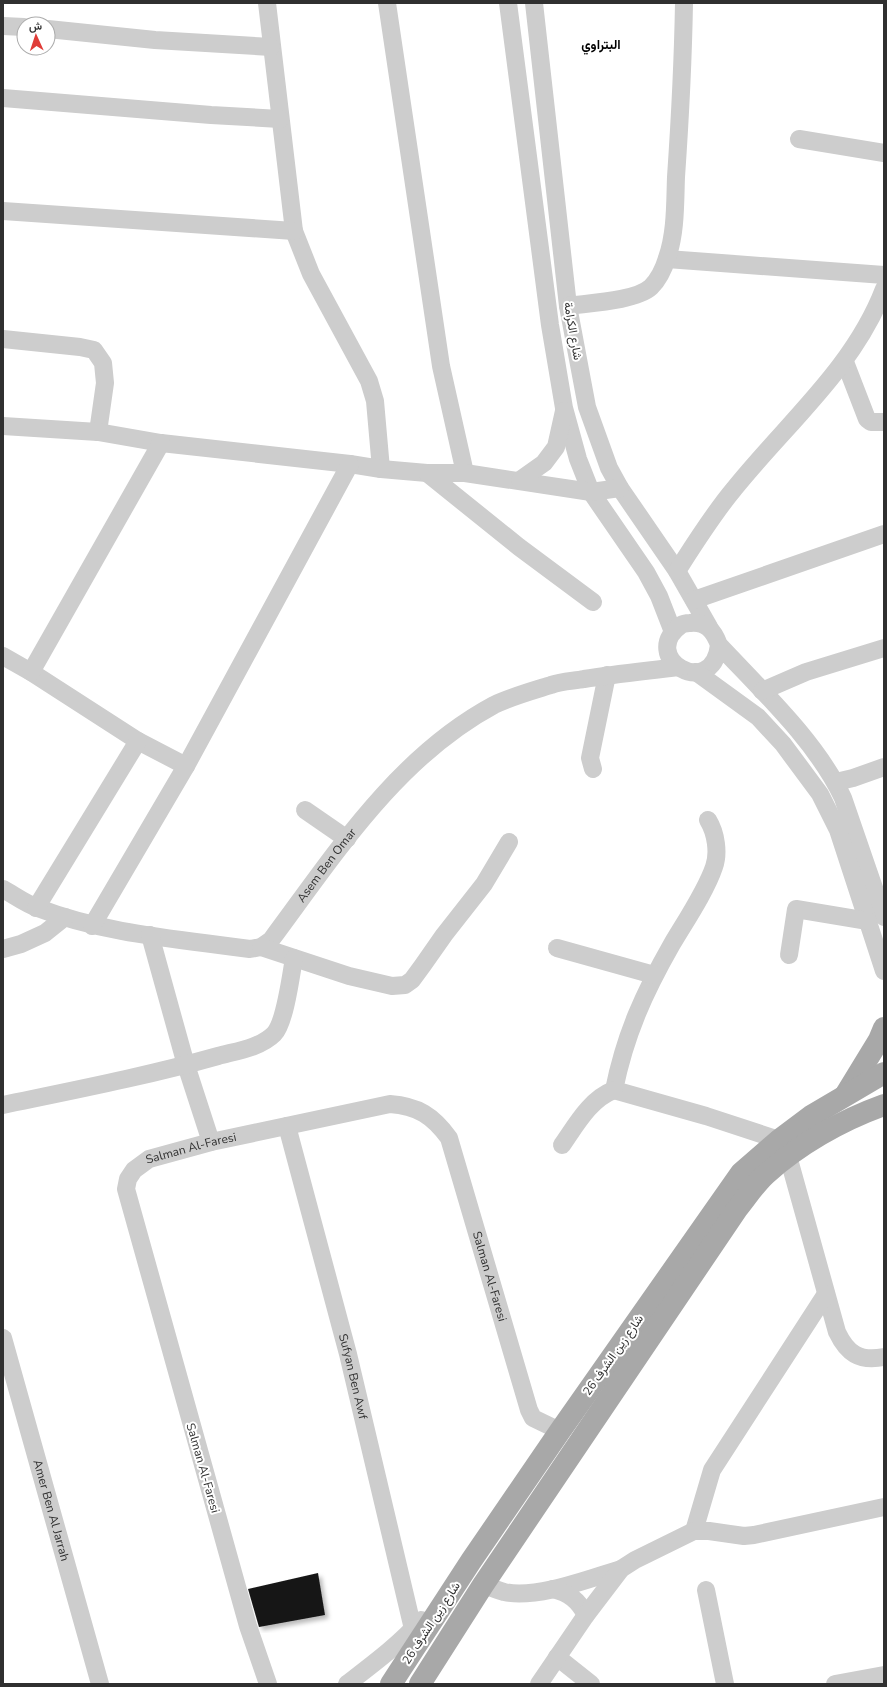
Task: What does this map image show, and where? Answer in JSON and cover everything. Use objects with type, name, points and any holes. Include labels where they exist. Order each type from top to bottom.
[{"type":"main road","points":[[844,1097],[884,1028]]},
{"type":"main road","name":"شارع زين الشرف 26","points":[[420,1684],[483,1585],[737,1209],[765,1175],[784,1148],[811,1116],[884,1073]]},
{"type":"main road","name":"شارع زين الشرف 26","points":[[391,1684],[471,1561],[740,1173],[784,1148],[813,1138],[846,1120],[884,1105]]},
{"type":"street","points":[[267,3],[271,47],[294,231],[311,274],[369,381],[375,401],[381,469]]},
{"type":"street","points":[[387,3],[441,366],[465,473]]},
{"type":"street","name":"شارع الكرامة","points":[[508,3],[550,325],[564,408],[578,459],[591,492],[646,572],[659,596],[673,632]]},
{"type":"street","name":"شارع الكرامة","points":[[534,3],[568,306],[587,407],[609,468],[620,488],[677,571],[709,627]]},
{"type":"street","points":[[568,306],[612,300],[639,294],[650,288],[658,278],[667,259],[673,231],[682,95],[684,3]]},
{"type":"street","points":[[3,26],[16,27]]},
{"type":"street","points":[[56,30],[155,40],[271,47]]},
{"type":"street","points":[[3,98],[280,119]]},
{"type":"street","points":[[799,138],[884,152]]},
{"type":"street","points":[[3,211],[294,231]]},
{"type":"street","points":[[667,259],[884,275]]},
{"type":"street","points":[[677,571],[733,489],[845,362],[880,312],[884,289]]},
{"type":"street","points":[[3,339],[80,347],[94,350],[103,363],[105,383],[98,432]]},
{"type":"street","points":[[845,362],[867,419],[871,422],[884,422]]},
{"type":"street","points":[[520,480],[544,463],[556,447],[564,408]]},
{"type":"street","points":[[3,426],[98,432],[160,443],[350,464],[381,469],[427,473],[465,473],[520,480],[591,492],[620,488]]},
{"type":"street","points":[[31,672],[160,443]]},
{"type":"street","points":[[92,926],[186,766],[350,464]]},
{"type":"street","points":[[427,473],[519,547],[593,602]]},
{"type":"street","points":[[694,600],[884,534]]},
{"type":"street","points":[[719,645],[718,655],[713,663],[706,669],[696,672],[686,672],[678,667],[671,660],[668,651],[670,638],[673,632],[683,624],[696,622],[709,627],[715,635],[719,645],[798,732],[836,782],[843,798],[880,888],[876,919]]},
{"type":"street","points":[[762,691],[806,672],[884,648]]},
{"type":"street","points":[[629,673],[668,651]]},
{"type":"street","points":[[3,656],[31,672],[138,741],[186,766]]},
{"type":"street","name":"Asem Ben Omar","points":[[261,947],[271,940],[347,839],[383,795],[427,751],[462,726],[495,705],[553,684],[678,667]]},
{"type":"street","points":[[696,672],[758,717],[783,744],[806,773],[820,794],[838,830],[876,919],[884,971]]},
{"type":"street","points":[[593,769],[590,758],[607,676]]},
{"type":"street","points":[[36,908],[138,741]]},
{"type":"street","points":[[836,782],[853,778],[884,766]]},
{"type":"street","points":[[305,810],[347,839]]},
{"type":"street","points":[[614,1090],[622,1053],[630,1028],[654,975],[707,883],[714,867],[717,853],[712,828],[708,820]]},
{"type":"street","points":[[3,889],[36,908],[92,926],[150,936],[250,949],[261,947],[349,976],[384,985],[399,987],[412,980],[424,965],[444,935],[484,884],[509,842]]},
{"type":"street","points":[[789,955],[796,909],[876,919]]},
{"type":"street","points":[[3,949],[21,944],[45,933],[65,917]]},
{"type":"street","points":[[150,936],[186,1065],[211,1142]]},
{"type":"street","points":[[557,948],[654,975]]},
{"type":"street","points":[[3,1105],[186,1065],[264,1042],[275,1033],[284,1012],[294,958]]},
{"type":"street","points":[[562,1145],[590,1108],[603,1094],[614,1090],[706,1116],[784,1148],[836,1332],[844,1346],[852,1354],[867,1358],[884,1357]]},
{"type":"street","name":"Salman Al-Faresi","points":[[268,1684],[248,1626],[126,1189],[128,1179],[134,1170],[149,1159],[211,1142],[390,1104],[404,1105],[424,1112],[439,1124],[449,1138],[525,1402],[533,1418],[560,1431]]},
{"type":"street","name":"Sufyan Ben Awf","points":[[287,1126],[348,1354],[413,1629]]},
{"type":"street","points":[[694,1531],[712,1470],[826,1294]]},
{"type":"street","name":"Amer Ben Al Jarrah","points":[[3,1338],[100,1684]]},
{"type":"street","points":[[483,1585],[504,1592],[552,1589],[621,1569],[635,1560],[694,1531],[709,1531],[744,1536],[754,1535],[884,1507]]},
{"type":"street","points":[[347,1684],[413,1629],[471,1561]]},
{"type":"street","points":[[539,1684],[586,1615],[621,1569]]},
{"type":"street","points":[[552,1589],[573,1597],[581,1605],[586,1615]]},
{"type":"street","points":[[706,1590],[725,1684]]},
{"type":"street","points":[[558,1657],[590,1684]]},
{"type":"street","points":[[835,1684],[884,1675]]},
{"type":"building","points":[[318,1573],[325,1615],[259,1627],[248,1589]]},
{"type":"district","name":"البتراوي","points":[[601,45]]}]
